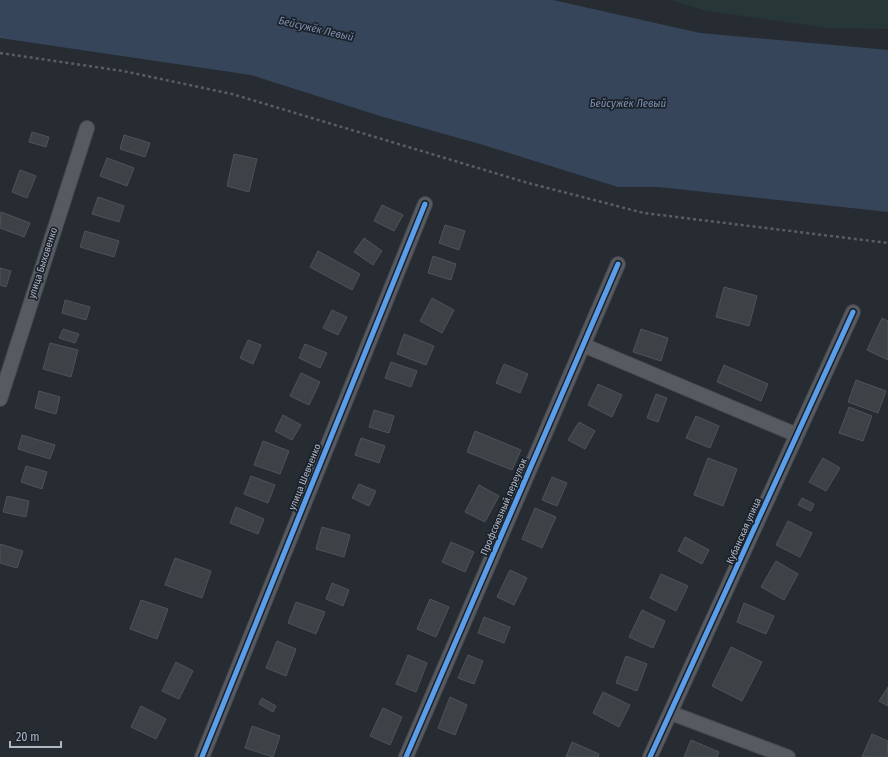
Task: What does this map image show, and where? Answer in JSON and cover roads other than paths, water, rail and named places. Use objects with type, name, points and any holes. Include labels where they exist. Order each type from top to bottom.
[{"type":"street","name":"улица Быховенко","points":[[0,398],[87,128]]},
{"type":"street","name":"улица Шевченко","points":[[202,757],[425,204]]},
{"type":"street","name":"Профсоюзный переулок","points":[[406,757],[618,264]]},
{"type":"street","name":"Кубанская улица","points":[[650,757],[853,312]]},
{"type":"street","points":[[583,345],[797,435]]},
{"type":"street","points":[[670,713],[788,757]]},
{"type":"water","name":"Бейсужёк Левый","points":[[0,0],[553,0],[700,33],[888,50],[888,212],[659,187],[618,187],[480,144],[380,116],[251,75],[0,38]]}]
